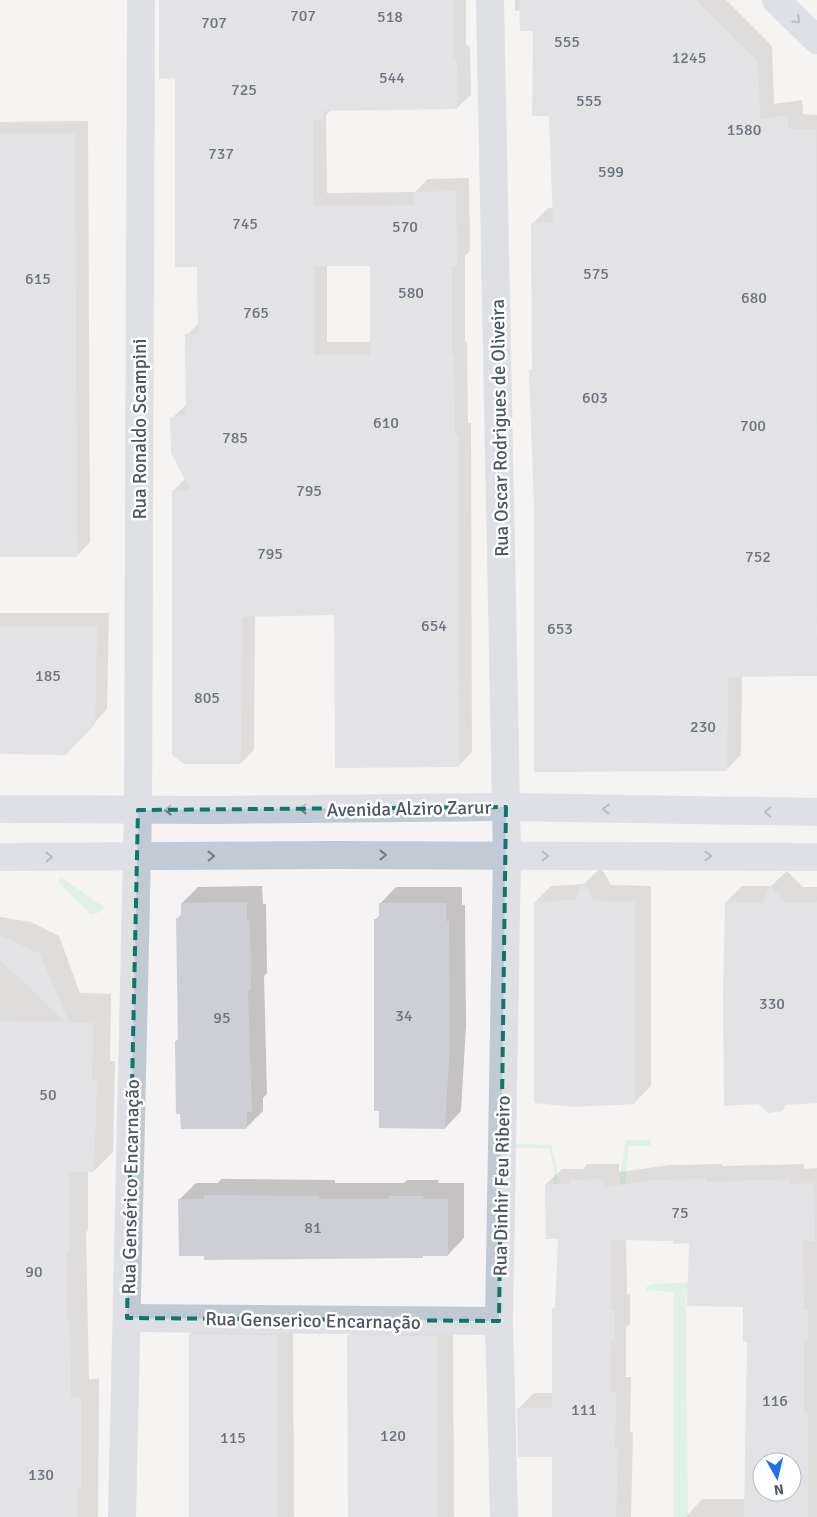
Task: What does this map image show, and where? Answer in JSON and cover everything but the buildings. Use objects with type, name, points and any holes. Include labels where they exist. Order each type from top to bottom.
[{"type":"street","name":"Rua Ronaldo Scampini","points":[[137,857],[141,0]]},
{"type":"street","name":"Rua Oscar Rodrigues de Oliveira","points":[[490,0],[507,856]]},
{"type":"street","points":[[776,0],[817,40]]},
{"type":"street","name":"Avenida Alziro Zarur","points":[[0,809],[138,810],[506,807],[817,812]]},
{"type":"street","name":"Rua Dinhir Feu Ribeiro","points":[[504,1517],[498,1321],[507,856]]},
{"type":"street","points":[[0,857],[817,857]]},
{"type":"street","name":"Rua Gensérico Encarnação","points":[[122,1517],[137,857]]},
{"type":"street","name":"Rua Genserico Encarnação","points":[[127,1318],[498,1321]]},
{"type":"highlighted area","points":[[506,807],[499,1321],[127,1318],[138,810]]},
{"type":"green space","points":[[60,877],[104,907],[98,913],[91,914],[59,883]]},
{"type":"green space","points":[[626,1140],[651,1140],[650,1146],[629,1146],[625,1184],[619,1184]]},
{"type":"green space","points":[[513,1144],[551,1145],[557,1166],[557,1184],[554,1186],[554,1166],[549,1148],[514,1148]]},
{"type":"green space","points":[[705,1282],[714,1293],[686,1295],[688,1517],[674,1517],[674,1292],[646,1290],[646,1287],[653,1284]]}]
